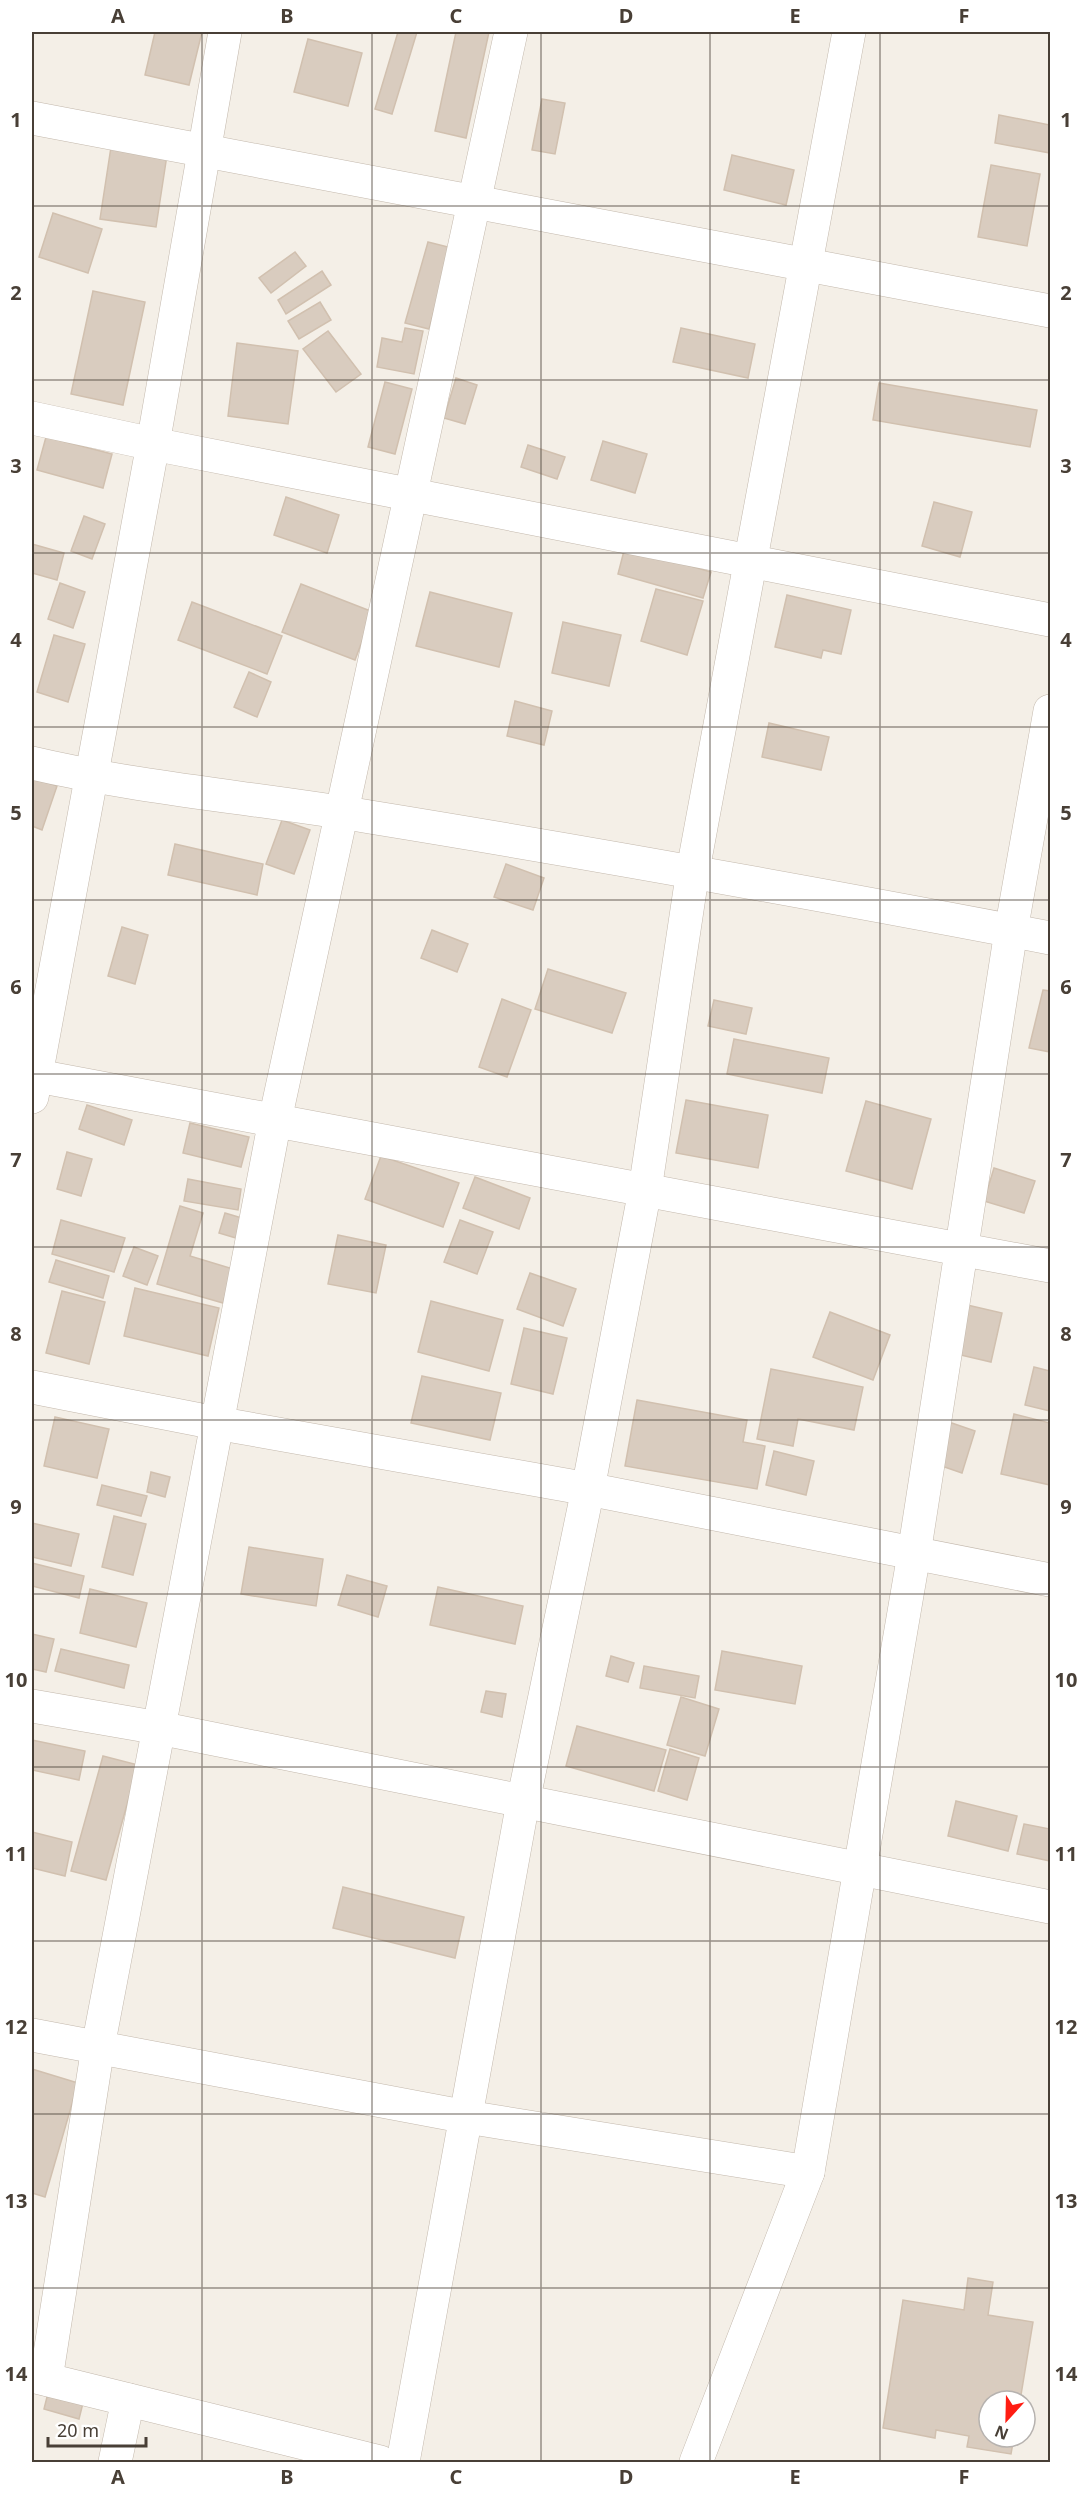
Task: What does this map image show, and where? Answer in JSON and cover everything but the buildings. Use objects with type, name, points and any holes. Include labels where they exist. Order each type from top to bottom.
[{"type":"street","points":[[225,32],[202,150],[153,444],[33,1082],[275,1120],[1050,1266]]},
{"type":"street","points":[[380,2463],[39,2377],[98,2047],[275,1120],[511,32]]},
{"type":"street","points":[[403,2463],[523,1802],[588,1489],[645,1190],[693,870],[849,32]]},
{"type":"street","points":[[32,118],[1050,311]]},
{"type":"street","points":[[32,418],[153,444],[1050,620]]},
{"type":"street","points":[[696,2463],[808,2172],[914,1554],[1011,931],[1050,711]]},
{"type":"street","points":[[32,763],[91,777],[342,812],[693,870],[1050,938]]},
{"type":"street","points":[[32,1387],[216,1423],[588,1489],[1050,1580]]},
{"type":"street","points":[[32,1706],[159,1728],[1050,1907]]},
{"type":"street","points":[[32,2035],[467,2117],[808,2172]]},
{"type":"street","points":[[115,2463],[128,2400]]}]
